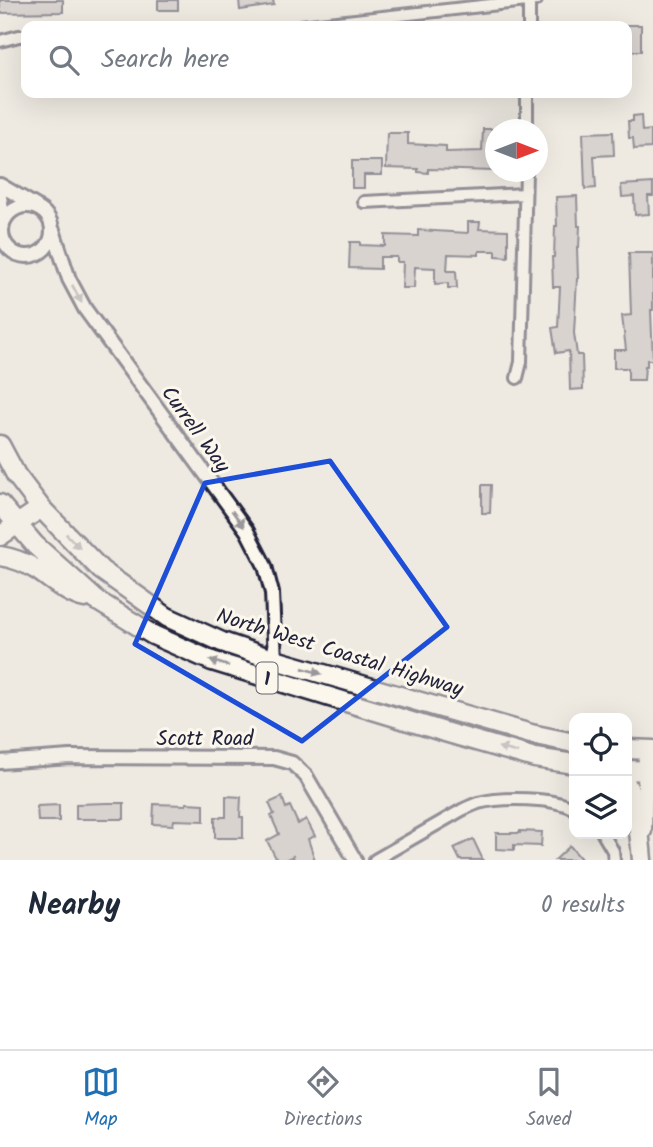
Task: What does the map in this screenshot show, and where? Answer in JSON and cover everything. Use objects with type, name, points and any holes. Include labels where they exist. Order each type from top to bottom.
[{"type":"highway","name":"North West Coastal Highway","points":[[0,445],[27,491],[101,570],[167,617],[222,642],[275,660],[531,734],[569,742]]},
{"type":"highway","points":[[1,508],[27,491]]},
{"type":"highway","name":"1","points":[[1,508],[35,545],[96,600],[153,635],[212,661],[535,758],[569,763]]},
{"type":"highway","points":[[0,536],[41,508]]},
{"type":"highway","points":[[0,556],[34,568],[79,596],[96,600]]},
{"type":"highway","points":[[632,749],[650,750]]},
{"type":"highway","points":[[632,800],[643,860]]},
{"type":"main road","points":[[643,860],[650,750]]},
{"type":"street","points":[[529,0],[529,21]]},
{"type":"street","points":[[345,21],[536,0]]},
{"type":"street","points":[[0,41],[21,36]]},
{"type":"street","points":[[527,98],[527,119]]},
{"type":"street","points":[[517,378],[521,362],[526,182]]},
{"type":"street","points":[[0,185],[48,217],[53,230],[49,244],[38,254],[24,256],[6,250],[0,197]]},
{"type":"street","points":[[364,202],[525,194]]},
{"type":"street","points":[[2,224],[9,213],[17,208],[38,208]]},
{"type":"street","name":"Currell Way","points":[[53,230],[69,279],[85,309],[247,531],[265,566],[273,601],[275,660]]},
{"type":"street","name":"Scott Road","points":[[0,762],[70,757],[274,758],[292,763],[306,775],[355,860]]},
{"type":"street","points":[[375,860],[477,803],[497,800],[549,801],[569,806]]},
{"type":"street","points":[[606,839],[614,860]]},
{"type":"highlighted area","points":[[330,461],[447,627],[302,741],[135,644],[205,483]]},
{"type":"building","points":[[0,0],[63,0],[63,12],[0,13]]},
{"type":"building","points":[[158,0],[178,0],[178,10],[158,10]]},
{"type":"building","points":[[239,0],[273,0],[274,5],[240,10]]},
{"type":"building","points":[[632,25],[641,25],[641,51],[632,51]]},
{"type":"building","points":[[641,115],[642,131],[651,130],[651,148],[634,149],[633,138],[629,138],[628,121],[633,121],[633,116]]},
{"type":"building","points":[[485,129],[485,171],[428,169],[428,173],[418,172],[418,169],[386,168],[387,133],[408,133],[408,144],[446,146],[446,152],[482,151]]},
{"type":"building","points":[[613,132],[614,155],[594,156],[596,188],[585,189],[583,133]]},
{"type":"building","points":[[352,161],[382,161],[382,175],[364,175],[364,188],[352,188]]},
{"type":"building","points":[[653,183],[653,196],[648,196],[649,214],[635,215],[634,196],[622,197],[621,185]]},
{"type":"building","points":[[577,196],[580,226],[574,333],[577,355],[582,355],[583,389],[570,390],[569,351],[556,353],[552,328],[558,327],[560,287],[553,287],[552,257],[557,226],[556,197]]},
{"type":"building","points":[[468,222],[480,222],[479,229],[508,230],[508,257],[496,256],[496,251],[479,251],[479,255],[448,254],[447,271],[456,271],[457,288],[448,288],[448,283],[435,284],[435,268],[415,267],[414,288],[402,288],[403,262],[397,262],[397,257],[380,257],[380,269],[349,268],[350,242],[385,246],[385,235],[418,236],[418,230],[468,233]]},
{"type":"building","points":[[629,253],[653,253],[653,360],[647,360],[644,380],[628,380],[628,368],[614,368],[614,350],[626,350],[622,316],[631,315]]},
{"type":"building","points":[[482,485],[491,485],[490,513],[482,513]]},
{"type":"building","points":[[226,796],[241,797],[243,838],[215,838],[215,817],[226,817]]},
{"type":"building","points":[[282,797],[286,808],[290,806],[298,824],[306,819],[315,836],[308,839],[315,860],[294,860],[293,856],[277,860],[267,841],[279,834],[269,803]]},
{"type":"building","points":[[124,803],[124,819],[76,819],[76,804]]},
{"type":"building","points":[[154,804],[204,804],[204,821],[174,820],[173,825],[153,824]]},
{"type":"building","points":[[59,805],[59,821],[38,821],[37,806]]},
{"type":"building","points":[[542,832],[541,846],[514,845],[514,850],[496,849],[496,833]]},
{"type":"building","points":[[473,839],[483,860],[460,860],[454,848]]},
{"type":"building","points":[[570,846],[582,860],[555,860]]}]
